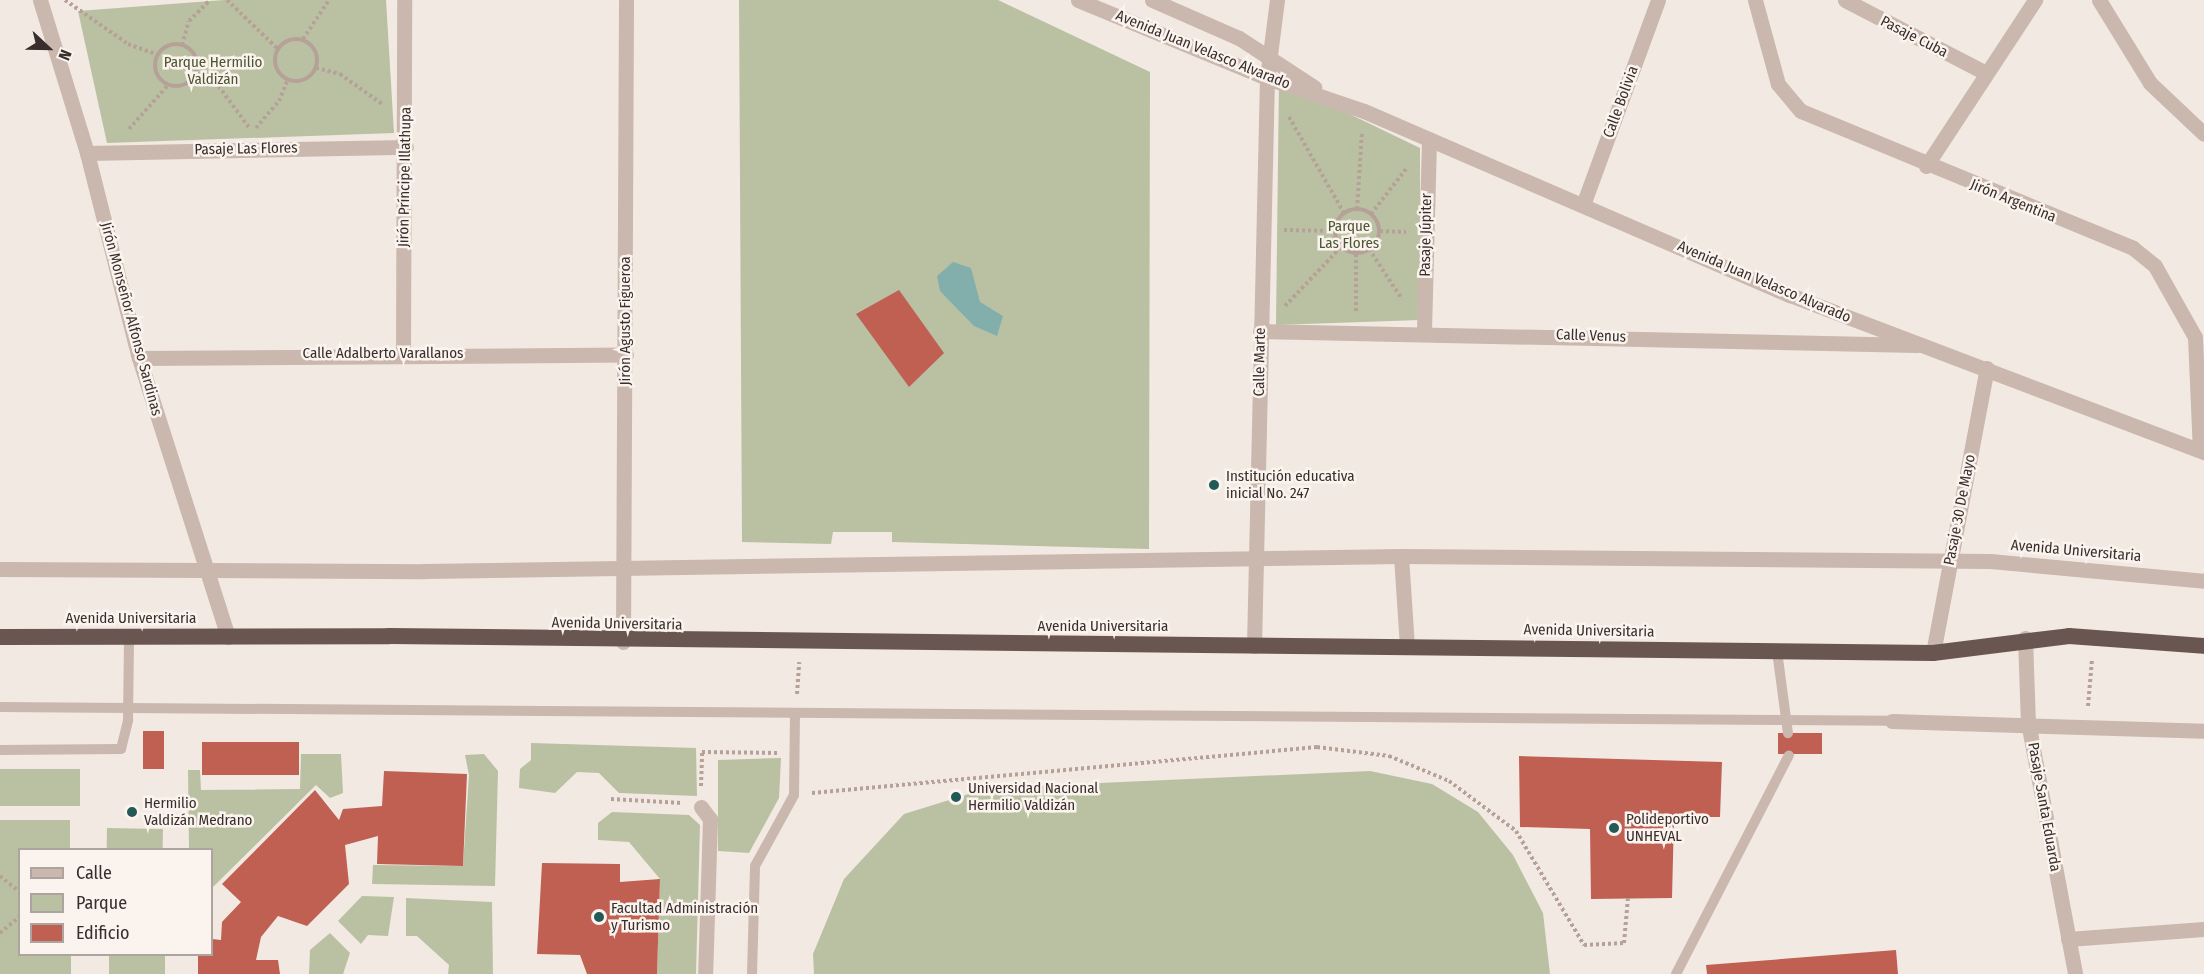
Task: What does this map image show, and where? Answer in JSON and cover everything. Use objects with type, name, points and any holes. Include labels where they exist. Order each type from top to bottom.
[{"type":"highway","name":"Avenida Universitaria","points":[[0,637],[800,644],[1407,646],[1933,653],[2025,638],[2093,638],[2204,646]]},
{"type":"street","name":"Jirón Monseñor Alfonso Sardinas","points":[[40,0],[87,153],[140,358],[228,638]]},
{"type":"street","name":"Jirón Príncipe Illathupa","points":[[403,353],[406,147],[404,0]]},
{"type":"street","name":"Jirón Agusto Figueroa","points":[[622,642],[625,566],[627,0]]},
{"type":"street","name":"Avenida Juan Velasco Alvarado","points":[[1078,0],[1267,78],[1329,97],[1364,111],[1583,205],[1922,345],[2202,451]]},
{"type":"street","name":"Avenida Juan Velasco Alvarado","points":[[1152,0],[1239,38],[1329,97]]},
{"type":"street","name":"Calle Marte","points":[[1254,646],[1267,78],[1277,0]]},
{"type":"street","name":"Calle Bolivia","points":[[1583,205],[1658,0]]},
{"type":"street","name":"Jirón Argentina","points":[[1755,0],[1778,84],[1801,111],[1926,166],[2133,248],[2155,266],[2195,337],[2202,451]]},
{"type":"street","name":"Pasaje Cuba","points":[[1845,0],[1984,72]]},
{"type":"street","points":[[1926,166],[1984,72],[2035,0]]},
{"type":"street","points":[[2099,0],[2150,83],[2204,134]]},
{"type":"street","name":"Pasaje Júpiter","points":[[1424,331],[1429,139]]},
{"type":"street","name":"Pasaje Las Flores","points":[[87,153],[252,148],[406,147]]},
{"type":"street","name":"Calle Venus","points":[[1260,331],[1424,331],[1922,345]]},
{"type":"street","name":"Calle Adalberto Varallanos","points":[[140,358],[403,353],[626,355]]},
{"type":"street","name":"Pasaje 30 De Mayo","points":[[1933,653],[1987,368]]},
{"type":"street","points":[[1401,556],[1407,646]]},
{"type":"street","name":"Avenida Universitaria","points":[[0,569],[207,573],[1401,556],[1950,562],[2204,581]]},
{"type":"street","name":"Pasaje Santa Eduarda","points":[[2025,638],[2028,722],[2075,974]]},
{"type":"street","points":[[1892,721],[2028,722],[2203,734]]},
{"type":"street","points":[[701,807],[710,819],[705,974]]},
{"type":"street","points":[[2068,939],[2204,929]]},
{"type":"lane","points":[[0,750],[121,749],[129,707],[129,637]]},
{"type":"lane","points":[[1777,651],[1788,733]]},
{"type":"lane","points":[[0,707],[1892,721]]},
{"type":"lane","points":[[752,974],[755,866],[794,795],[795,713]]},
{"type":"lane","points":[[1676,974],[1789,755]]},
{"type":"path","points":[[65,0],[128,44],[158,56]]},
{"type":"path","points":[[182,45],[189,21],[210,0]]},
{"type":"path","points":[[227,0],[278,50]]},
{"type":"path","points":[[303,39],[329,0]]},
{"type":"path","points":[[303,39],[314,48],[316,68],[308,78],[288,79],[276,64],[278,50],[288,40],[303,39]]},
{"type":"path","points":[[182,45],[194,53],[196,73],[181,86],[168,85],[156,69],[158,56],[168,46],[182,45]]},
{"type":"path","points":[[316,68],[367,88],[389,112]]},
{"type":"path","points":[[196,73],[215,81],[234,101],[251,131],[252,148]]},
{"type":"path","points":[[1267,78],[1344,213]]},
{"type":"path","points":[[251,131],[264,123],[288,79]]},
{"type":"path","points":[[87,153],[136,124],[168,85]]},
{"type":"path","points":[[1357,209],[1364,111]]},
{"type":"path","points":[[1371,214],[1429,139]]},
{"type":"path","points":[[1357,209],[1371,214],[1380,231],[1369,249],[1356,254],[1340,248],[1334,231],[1344,213],[1357,209]]},
{"type":"path","points":[[1263,230],[1334,231]]},
{"type":"path","points":[[1260,331],[1340,248]]},
{"type":"path","points":[[1369,249],[1424,331]]},
{"type":"path","points":[[1356,254],[1356,330]]},
{"type":"path","points":[[2086,726],[2093,638]]},
{"type":"path","points":[[795,713],[800,644]]},
{"type":"path","points":[[794,795],[1317,747],[1389,756],[1449,781],[1516,831],[1584,945],[1624,943],[1628,897]]},
{"type":"path","points":[[611,799],[701,807],[702,752],[796,751]]},
{"type":"path","points":[[0,876],[18,890]]},
{"type":"path","points":[[0,933],[18,918]]},
{"type":"green space","name":"Parque Hermilio Valdizán","points":[[224,0],[386,0],[394,133],[107,143],[78,11]]},
{"type":"green space","points":[[739,0],[998,0],[1150,72],[1149,549],[892,542],[892,532],[833,532],[831,544],[742,542]]},
{"type":"green space","name":"Parque Las Flores","points":[[1279,80],[1420,148],[1420,320],[1276,325]]},
{"type":"green space","points":[[531,743],[696,748],[697,796],[619,793],[599,773],[577,772],[555,793],[519,788],[520,769],[531,760]]},
{"type":"green space","points":[[301,754],[341,754],[343,793],[330,798],[316,785],[213,887],[213,848],[189,848],[188,770],[200,770],[201,790],[300,789]]},
{"type":"green space","points":[[484,754],[498,771],[495,886],[372,884],[373,865],[463,866],[469,775],[465,755]]},
{"type":"green space","points":[[781,758],[779,798],[749,853],[718,851],[718,760]]},
{"type":"green space","points":[[0,769],[80,769],[80,806],[0,806]]},
{"type":"green space","points":[[1370,771],[1432,784],[1478,812],[1513,855],[1543,913],[1550,974],[814,974],[813,954],[844,879],[904,814],[988,788]]},
{"type":"green space","points":[[612,812],[689,815],[700,825],[696,974],[657,974],[660,879],[629,842],[598,840],[598,823]]},
{"type":"green space","points":[[0,820],[70,820],[70,848],[18,848],[18,956],[71,956],[71,974],[0,974]]},
{"type":"green space","points":[[107,828],[163,829],[163,848],[107,848]]},
{"type":"green space","points":[[362,896],[394,897],[388,936],[368,935],[361,944],[338,921]]},
{"type":"green space","points":[[406,898],[492,902],[493,974],[448,974],[449,965],[417,936],[406,936]]},
{"type":"green space","points":[[330,933],[350,953],[343,974],[309,974],[310,950]]},
{"type":"green space","points":[[109,956],[165,956],[165,974],[109,974]]},
{"type":"water","points":[[953,262],[971,268],[980,302],[1003,316],[997,336],[974,326],[940,291],[937,276]]},
{"type":"building","points":[[899,290],[944,353],[909,387],[856,314]]},
{"type":"building","points":[[143,731],[164,731],[164,769],[143,769]]},
{"type":"building","points":[[1778,733],[1822,733],[1822,754],[1778,754]]},
{"type":"building","points":[[202,742],[299,742],[299,775],[202,775]]},
{"type":"building","name":"Polideportivo UNHEVAL","points":[[1519,756],[1722,762],[1720,817],[1674,817],[1672,898],[1591,899],[1590,829],[1520,827]]},
{"type":"building","points":[[384,771],[467,774],[463,866],[377,864],[378,836],[345,845],[349,884],[307,926],[278,916],[261,937],[256,960],[278,960],[280,974],[198,974],[198,956],[213,956],[213,939],[221,940],[222,922],[241,902],[222,884],[315,790],[339,820],[343,809],[382,806]]},
{"type":"building","name":"Facultad Administración y Turismo","points":[[542,863],[620,864],[620,882],[660,879],[657,974],[587,974],[580,955],[537,954]]},
{"type":"building","points":[[1896,950],[1898,974],[1707,974],[1706,965]]},
{"type":"place","name":"Institución educativa inicial No. 247","points":[[1214,485]]},
{"type":"place","name":"Universidad Nacional Hermilio Valdizán","points":[[956,797]]},
{"type":"place","name":"Hermilio Valdizán Medrano","points":[[132,812]]},
{"type":"place","name":"Polideportivo UNHEVAL","points":[[1614,828]]},
{"type":"place","name":"Facultad Administración y Turismo","points":[[599,917]]}]
